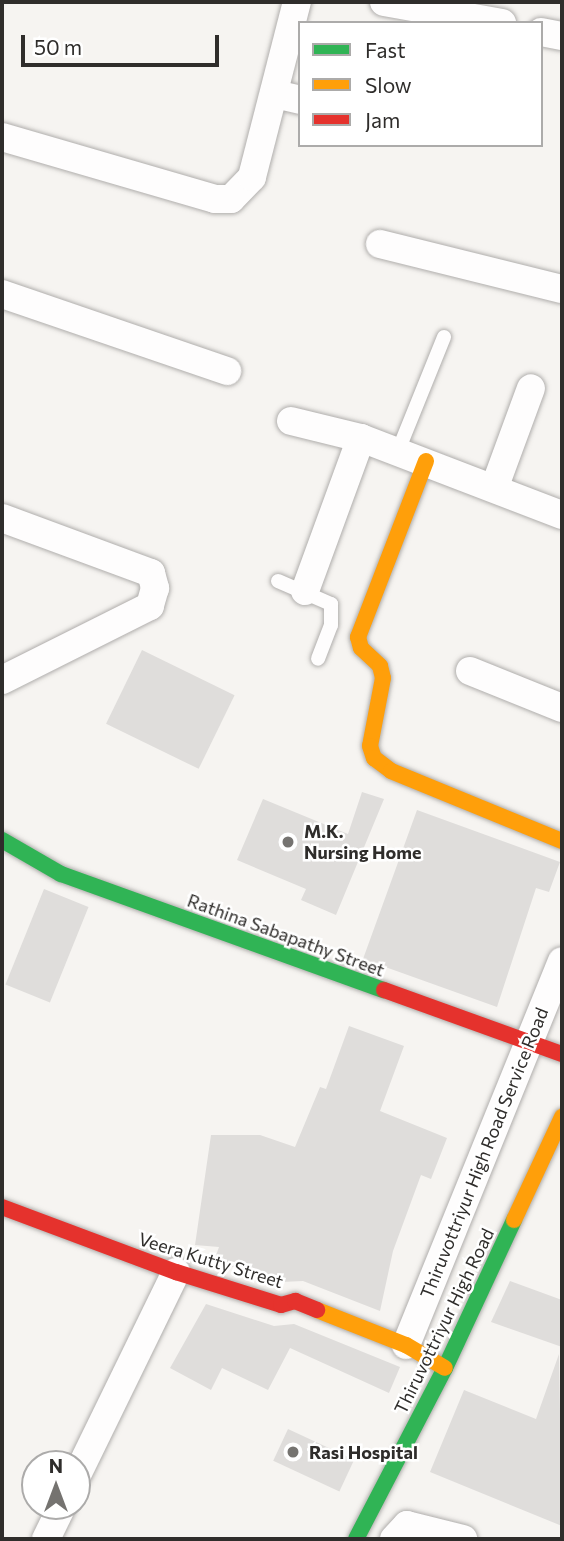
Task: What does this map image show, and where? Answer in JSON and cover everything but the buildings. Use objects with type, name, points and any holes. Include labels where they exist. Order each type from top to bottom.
[{"type":"street","points":[[2,137],[215,199],[231,199],[252,177],[287,97],[296,2]]},
{"type":"street","points":[[384,2],[494,15]]},
{"type":"street","points":[[543,32],[562,36]]},
{"type":"street","points":[[380,244],[562,289]]},
{"type":"street","points":[[2,294],[228,371]]},
{"type":"street","points":[[495,486],[531,388]]},
{"type":"street","points":[[291,421],[361,438],[495,486],[562,515]]},
{"type":"street","points":[[305,591],[361,438]]},
{"type":"street","points":[[426,461],[358,637],[361,648],[380,666],[383,678],[370,746],[374,758],[391,771],[562,841]]},
{"type":"street","points":[[2,518],[151,573],[155,588],[150,606],[2,680]]},
{"type":"street","points":[[470,671],[562,708]]},
{"type":"street","name":"Rathina Sabapathy Street","points":[[2,840],[61,874],[562,1055]]},
{"type":"street","name":"Thiruvottriyur High Road Service Road","points":[[406,1345],[562,961]]},
{"type":"street","name":"Thiruvottriyur High Road","points":[[356,1539],[445,1368],[562,1117]]},
{"type":"street","name":"Veera Kutty Street","points":[[2,1207],[176,1272],[281,1305],[295,1301],[406,1345],[445,1368]]},
{"type":"street","points":[[89,1450],[176,1272]]},
{"type":"street","points":[[373,1506],[401,1532],[463,1539]]},
{"type":"street","points":[[46,1539],[55,1520]]},
{"type":"lane","points":[[398,451],[444,337]]},
{"type":"lane","points":[[278,581],[331,604],[331,625],[318,659]]},
{"type":"traffic: fast","points":[[2,840],[61,874],[384,990]]},
{"type":"traffic: fast","points":[[356,1539],[445,1368],[514,1220]]},
{"type":"traffic: slow","points":[[426,461],[358,637],[361,648],[380,666],[383,678],[370,746],[374,758],[391,771],[562,841]]},
{"type":"traffic: slow","points":[[514,1220],[562,1117]]},
{"type":"traffic: slow","points":[[317,1310],[406,1345],[445,1368]]},
{"type":"traffic: jam","points":[[384,990],[562,1054]]},
{"type":"traffic: jam","points":[[2,1207],[176,1272],[281,1305],[295,1301],[317,1310]]},
{"type":"place","name":"M.K. Nursing Home","points":[[288,842]]},
{"type":"place","name":"Rasi Hospital","points":[[293,1452]]}]
